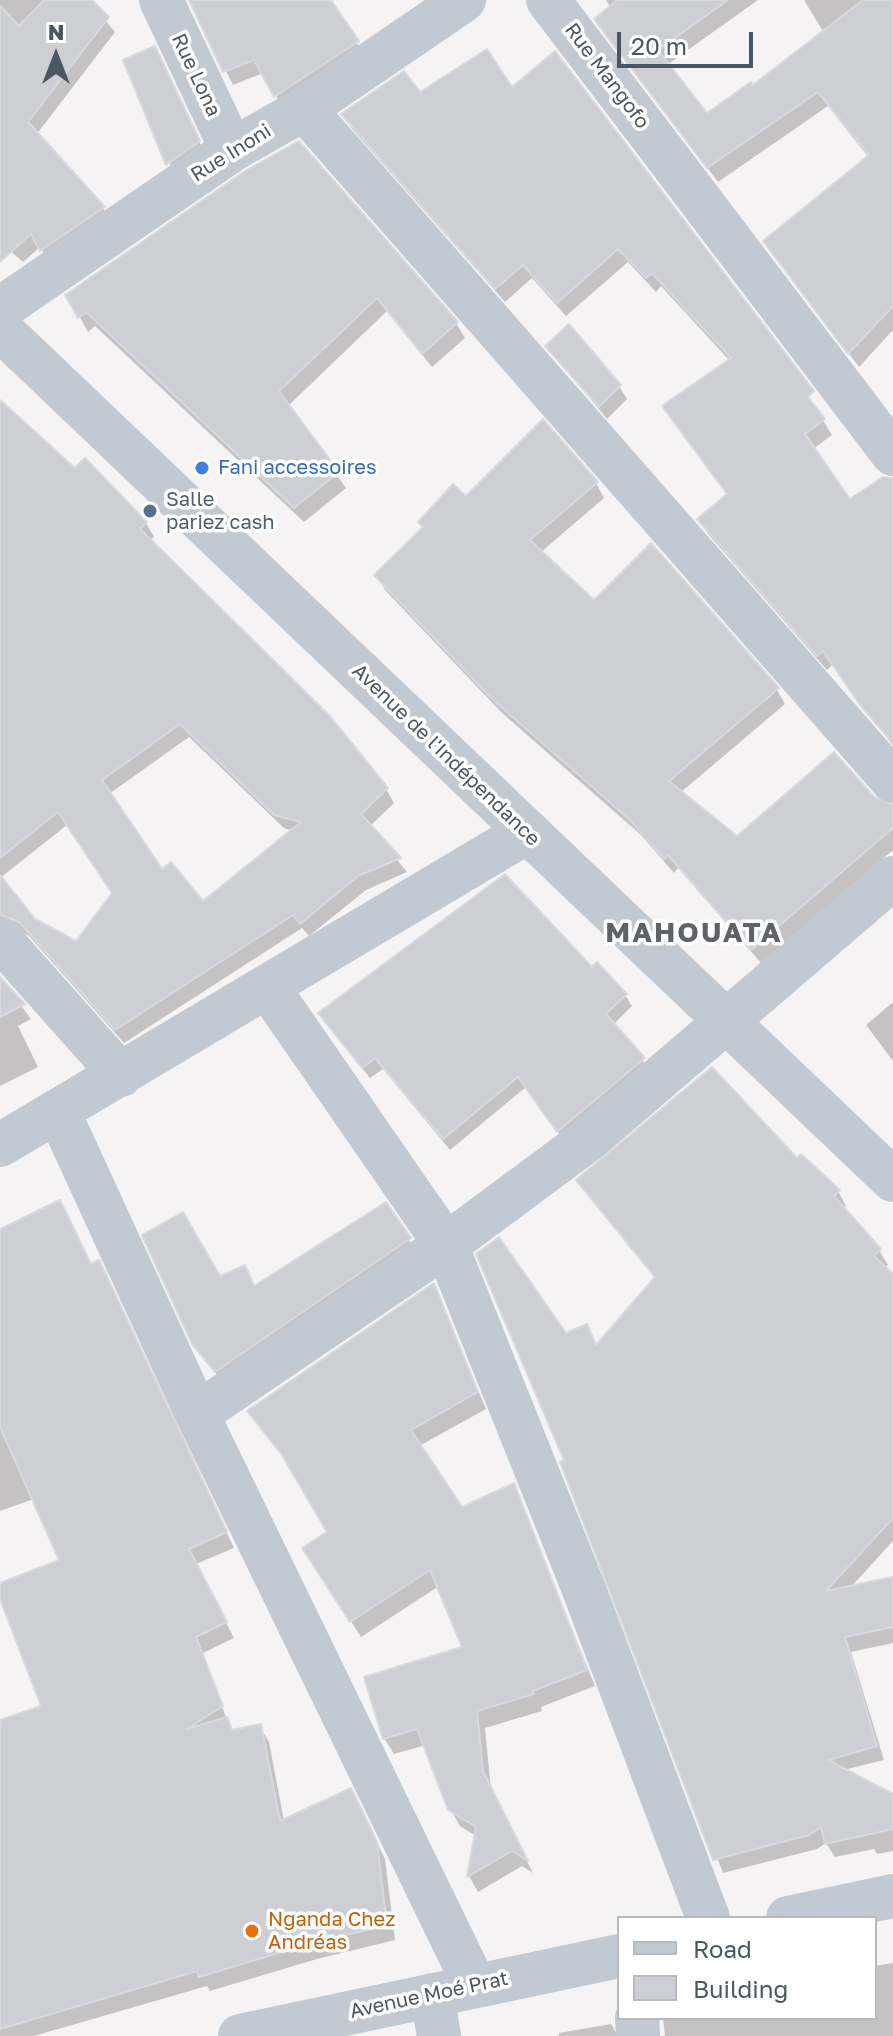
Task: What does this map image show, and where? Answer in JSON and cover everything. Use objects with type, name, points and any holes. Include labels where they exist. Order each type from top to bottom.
[{"type":"street","name":"Rue Lona","points":[[161,0],[232,150]]},
{"type":"street","name":"Rue Inoni","points":[[0,309],[232,150],[304,109],[464,0]]},
{"type":"street","name":"Rue Mangofo","points":[[548,0],[893,454]]},
{"type":"street","points":[[304,109],[893,781]]},
{"type":"street","name":"Avenue de l'Indépendance","points":[[0,329],[893,1180]]},
{"type":"street","points":[[0,1145],[269,989],[527,832]]},
{"type":"street","points":[[197,1414],[446,1245],[589,1139],[893,878]]},
{"type":"street","points":[[0,939],[121,1075]]},
{"type":"street","points":[[269,989],[446,1245],[583,1587],[707,1916]]},
{"type":"street","points":[[58,1111],[197,1414],[474,1984]]},
{"type":"street","points":[[798,1916],[893,1896]]},
{"type":"street","name":"Avenue Moé Prat","points":[[240,2036],[436,2015],[474,1984],[617,1956]]},
{"type":"building","points":[[44,0],[92,0],[109,17],[28,122],[105,207],[40,251],[31,234],[0,262],[0,6],[19,26]]},
{"type":"building","points":[[189,0],[331,0],[359,41],[274,97],[254,60],[223,72]]},
{"type":"building","points":[[617,0],[728,0],[658,50],[707,113],[751,82],[753,85],[863,0],[893,0],[893,306],[848,354],[763,241],[869,155],[818,92],[707,168],[594,19]]},
{"type":"building","points":[[155,46],[200,141],[166,165],[123,60]]},
{"type":"building","points":[[487,49],[512,87],[555,51],[814,391],[808,397],[825,419],[805,434],[850,499],[883,477],[893,478],[893,743],[860,705],[823,651],[817,656],[697,519],[727,494],[662,406],[731,358],[652,273],[646,278],[618,249],[557,303],[523,265],[495,289],[341,114],[404,71],[420,92]]},
{"type":"building","points":[[299,141],[458,322],[422,354],[377,298],[279,391],[339,472],[294,508],[86,312],[78,318],[65,295],[245,171]]},
{"type":"building","points":[[569,324],[621,385],[599,407],[545,346]]},
{"type":"building","points":[[0,400],[75,468],[85,458],[147,522],[140,529],[329,715],[388,788],[361,814],[401,858],[358,876],[300,924],[293,915],[115,1030],[19,922],[0,915],[0,875],[35,919],[76,941],[112,893],[58,812],[0,858]],"holes":[[[180,724],[274,815],[301,822],[203,901],[171,862],[162,869],[102,780]]]},
{"type":"building","points":[[543,419],[598,482],[530,540],[594,600],[651,543],[779,688],[669,781],[737,836],[834,752],[874,797],[893,805],[893,828],[751,950],[668,855],[664,859],[630,820],[490,697],[374,575],[423,527],[418,522],[453,484],[466,496]]},
{"type":"building","points":[[505,874],[592,967],[597,962],[627,994],[606,1014],[645,1058],[557,1132],[518,1077],[443,1139],[375,1058],[362,1068],[318,1013]]},
{"type":"building","points":[[0,977],[25,1004],[0,1017]]},
{"type":"building","points":[[712,1067],[797,1158],[801,1154],[840,1190],[834,1196],[881,1249],[874,1256],[893,1274],[893,1518],[826,1591],[893,1577],[893,1627],[845,1637],[877,1746],[828,1760],[893,1794],[893,1829],[825,1844],[821,1827],[809,1835],[713,1860],[560,1462],[564,1460],[476,1254],[499,1237],[566,1333],[587,1324],[596,1345],[655,1277],[576,1180]]},
{"type":"building","points":[[60,1200],[91,1264],[99,1260],[227,1532],[189,1549],[227,1622],[196,1637],[223,1706],[187,1729],[227,1717],[232,1730],[261,1724],[280,1821],[351,1788],[377,1842],[387,1925],[308,1944],[199,1977],[197,1971],[0,2029],[0,1720],[41,1706],[0,1599],[0,1583],[59,1560],[0,1427],[0,1229]]},
{"type":"building","points":[[386,1202],[411,1238],[215,1372],[192,1344],[142,1235],[183,1212],[220,1276],[245,1265],[254,1286]]},
{"type":"building","points":[[434,1283],[478,1392],[411,1430],[462,1507],[514,1483],[587,1670],[533,1691],[534,1694],[477,1711],[483,1771],[528,1861],[512,1851],[467,1877],[476,1827],[448,1810],[417,1729],[383,1739],[364,1677],[462,1647],[430,1570],[350,1622],[302,1548],[327,1532],[282,1455],[247,1411]]},
{"type":"place","name":"Fani accessoires","points":[[202,468]]},
{"type":"place","name":"Salle pariez cash","points":[[150,511]]},
{"type":"place","name":"Nganda Chez Andréas","points":[[252,1931]]},
{"type":"district","name":"MAHOUATA","points":[[694,933]]}]
